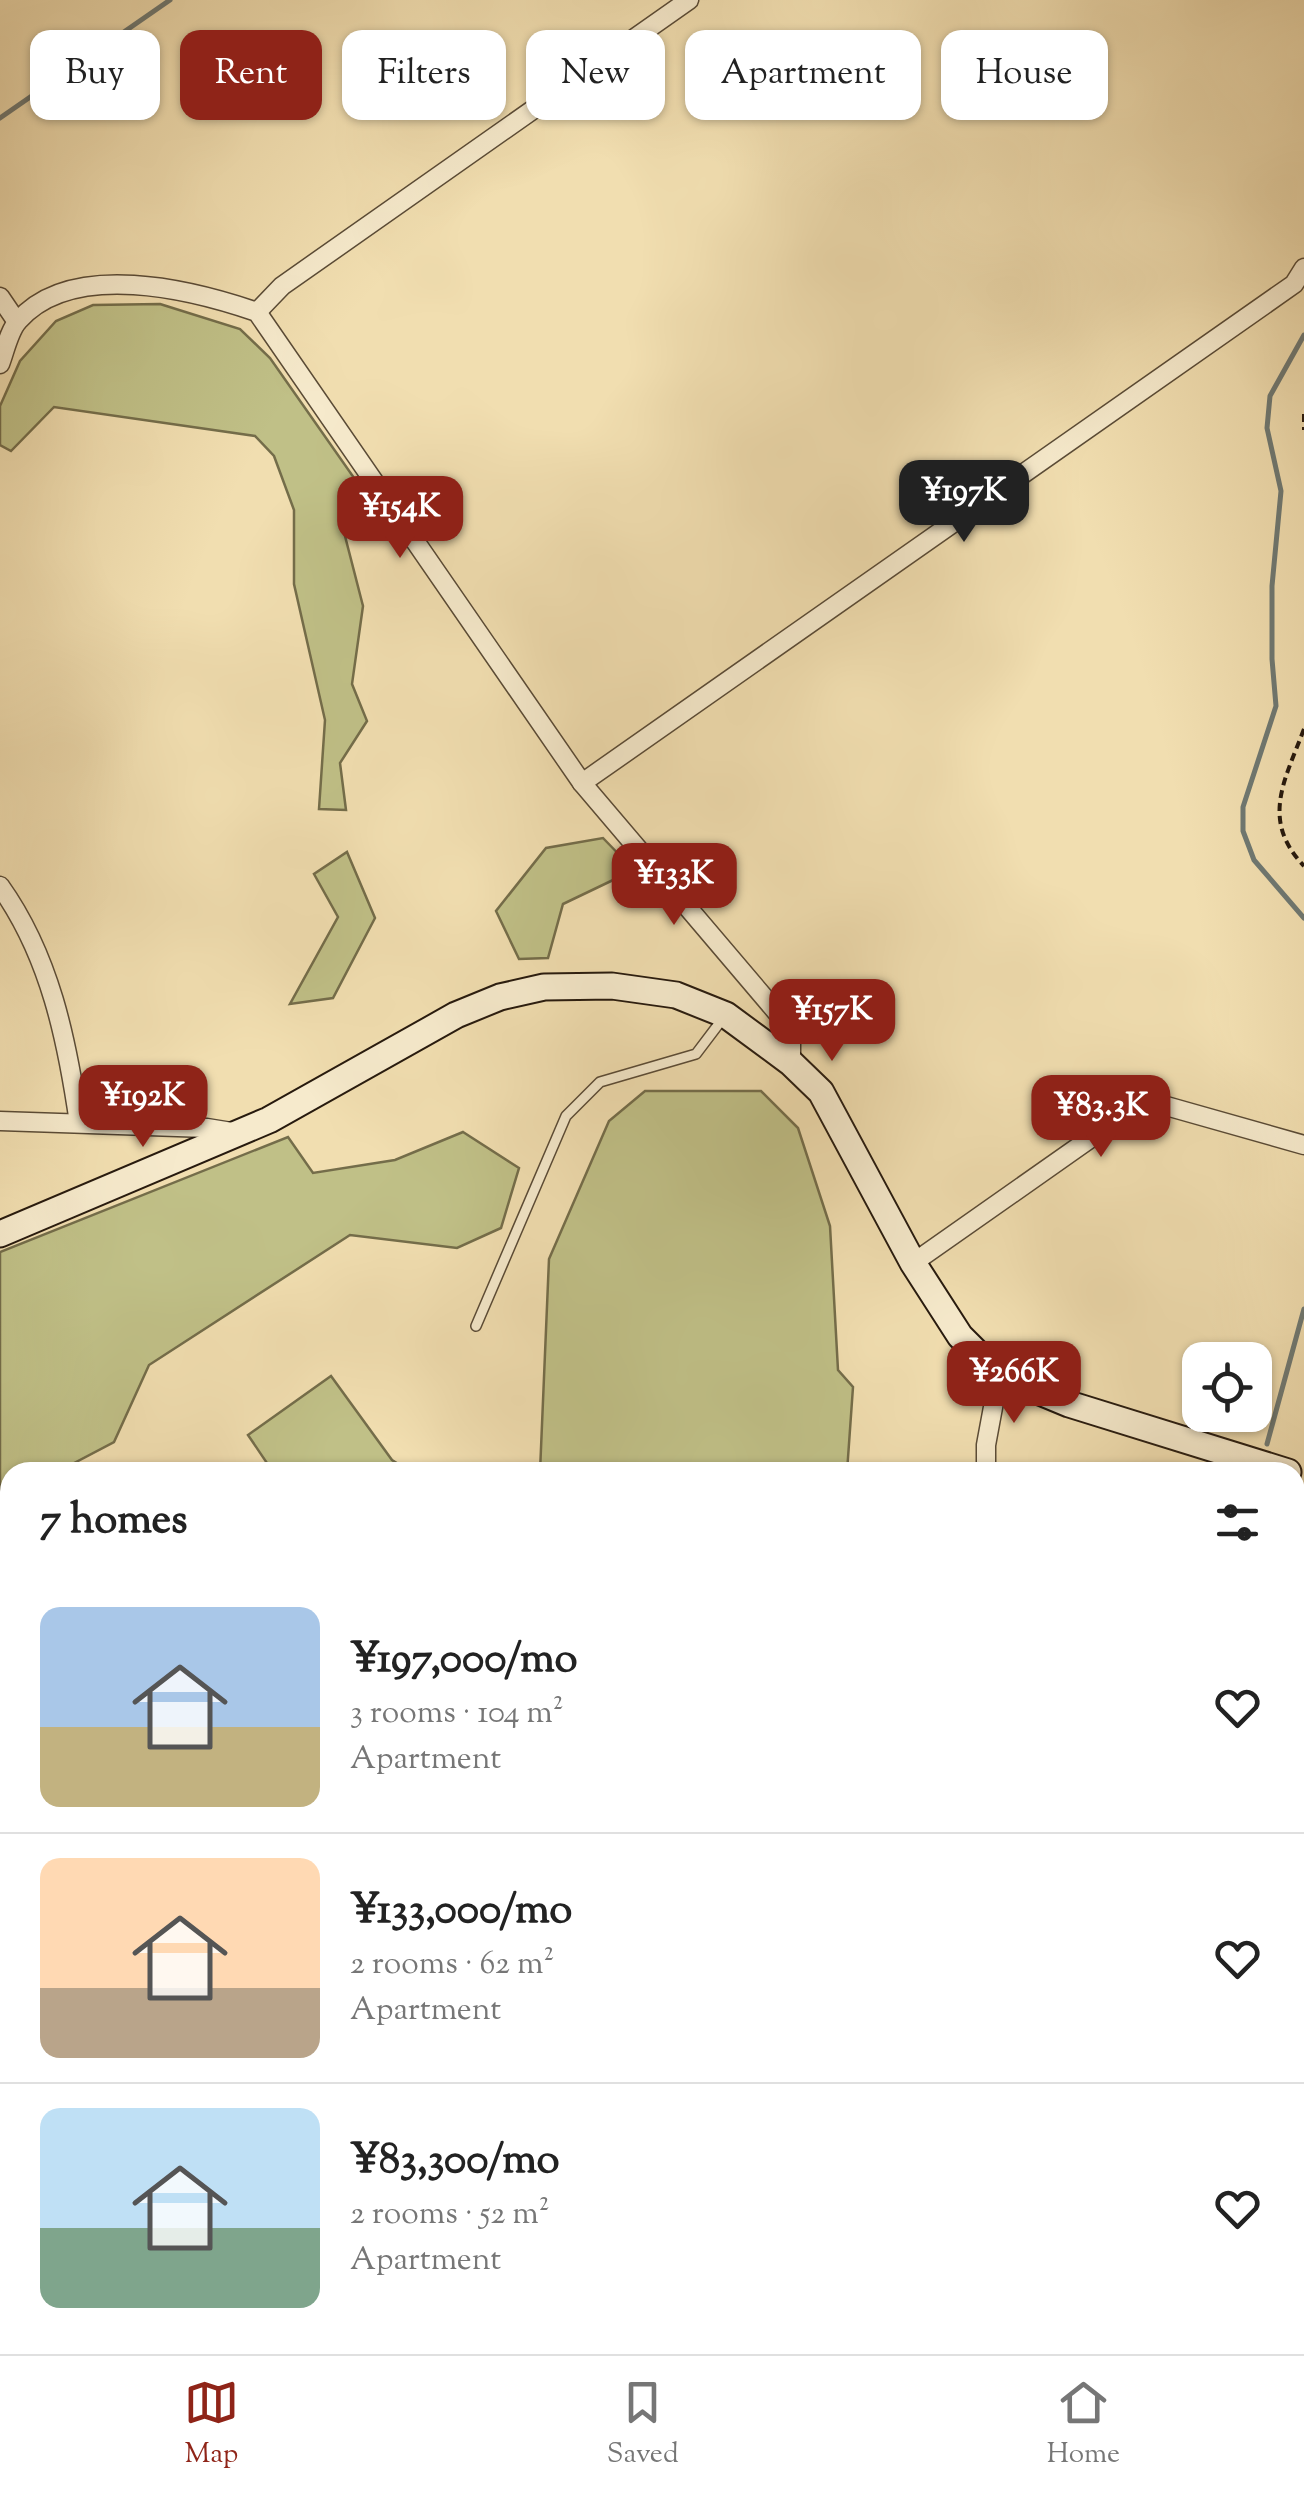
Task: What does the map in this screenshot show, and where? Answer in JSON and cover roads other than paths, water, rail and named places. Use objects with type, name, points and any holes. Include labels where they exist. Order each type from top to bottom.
[{"type":"street","points":[[258,312],[282,286],[689,0]]},
{"type":"street","points":[[582,782],[1294,284],[1304,268]]},
{"type":"street","points":[[0,364],[17,322],[42,303],[68,292],[105,284],[156,286],[204,294],[258,312],[582,782],[791,1029],[791,1063]]},
{"type":"street","points":[[0,297],[17,322]]},
{"type":"street","points":[[0,886],[31,941],[59,1008],[79,1123]]},
{"type":"street","points":[[0,1234],[269,1120],[456,1015],[500,997],[544,987],[612,986],[676,995],[726,1015],[791,1063],[821,1092],[912,1263],[960,1336],[999,1375],[1069,1404],[1254,1462]]},
{"type":"street","points":[[912,1263],[1145,1100],[1304,1144]]},
{"type":"street","points":[[0,1121],[208,1128],[238,1133]]},
{"type":"street","points":[[986,1462],[999,1375]]},
{"type":"lane","points":[[476,1326],[566,1116],[600,1082],[696,1054],[726,1015]]},
{"type":"waterway","points":[[0,118],[170,0]]},
{"type":"waterway","points":[[1304,335],[1270,396],[1267,428],[1281,491],[1272,586],[1276,706],[1243,807],[1243,831],[1254,860],[1304,918]]},
{"type":"waterway","points":[[1267,1444],[1304,1309]]}]
